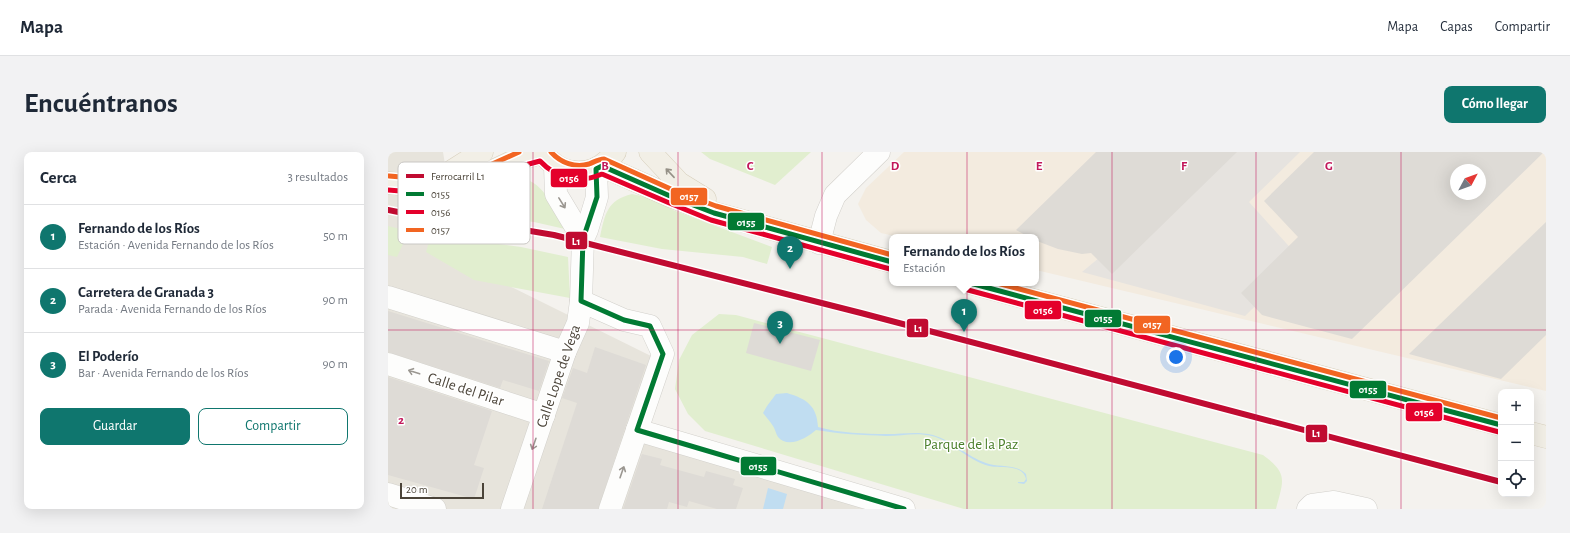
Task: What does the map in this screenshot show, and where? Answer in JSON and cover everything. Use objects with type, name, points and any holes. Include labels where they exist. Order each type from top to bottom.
[{"type":"main road","points":[[466,162],[482,152]]},
{"type":"main road","points":[[650,152],[679,183],[717,206],[750,222]]},
{"type":"main road","points":[[512,162],[516,160],[546,157],[575,172],[582,172],[604,162],[670,196],[714,213],[889,261]]},
{"type":"main road","points":[[388,183],[398,184]]},
{"type":"main road","points":[[981,286],[1498,424]]},
{"type":"main road","points":[[1534,434],[1546,437]]},
{"type":"street","points":[[819,243],[826,216],[835,195],[879,152]]},
{"type":"street","points":[[546,157],[556,194],[583,238]]},
{"type":"street","name":"Calle Lope de Vega","points":[[512,509],[565,352],[578,323],[581,301],[583,238],[587,230],[597,197],[604,162]]},
{"type":"street","points":[[388,297],[565,352]]},
{"type":"street","points":[[581,301],[624,320],[650,326],[663,354],[610,509]]},
{"type":"street","name":"Calle del Pilar","points":[[388,364],[544,415]]},
{"type":"street","points":[[637,430],[904,509]]},
{"type":"street","points":[[388,494],[435,509]]},
{"type":"street","points":[[1308,509],[1312,505],[1334,502],[1366,509]]},
{"type":"shaded area","points":[[388,152],[443,152],[445,162],[398,162],[398,244],[458,244],[461,262],[655,358],[630,432],[873,509],[388,509]]},
{"type":"shaded area","points":[[904,152],[1546,152],[1546,391],[1039,271],[1039,234],[889,235],[881,233],[866,220],[858,204],[866,188]]},
{"type":"shaded area","points":[[1206,152],[1300,152],[1249,202],[1305,264],[1300,262],[1245,316],[1082,272],[1105,253]]},
{"type":"green space","points":[[701,152],[811,152],[775,185],[710,159]]},
{"type":"green space","points":[[530,181],[543,192],[553,206],[565,229],[530,222]]},
{"type":"green space","points":[[632,194],[650,198],[673,210],[772,247],[767,264],[743,257],[662,249],[600,237],[608,209],[617,200]]},
{"type":"green space","points":[[388,226],[398,228],[398,244],[403,244],[397,257],[388,255]]},
{"type":"green space","points":[[428,244],[498,244],[568,257],[570,298],[474,280],[426,252]]},
{"type":"green space","name":"Parque de la Paz","points":[[719,314],[736,315],[1263,455],[1277,468],[1282,479],[1281,491],[1276,509],[964,509],[705,431],[688,414],[675,389],[679,360],[692,335]]},
{"type":"water","points":[[787,393],[810,404],[816,414],[818,427],[843,432],[887,434],[916,433],[933,435],[940,437],[979,460],[991,464],[1017,468],[1026,474],[1027,481],[1024,484],[1018,483],[1024,482],[1026,479],[1024,474],[1020,471],[1010,468],[989,466],[981,463],[939,438],[926,435],[915,434],[877,436],[816,430],[803,439],[787,442],[778,437],[773,426],[763,413],[776,394]]},
{"type":"water","points":[[768,488],[787,494],[783,509],[763,509]]},
{"type":"building","points":[[1096,152],[1237,152],[1112,274],[1091,253],[1082,254],[1058,249],[1039,242],[1039,234],[1023,234],[1016,230]]},
{"type":"building","points":[[1314,152],[1544,152],[1352,339],[1262,315],[1241,293],[1298,237],[1264,201]]},
{"type":"building","points":[[1546,222],[1546,335],[1501,379],[1409,354]]},
{"type":"building","points":[[388,311],[549,361],[539,391],[503,380],[500,388],[388,352]]},
{"type":"building","points":[[754,323],[820,340],[811,371],[746,353]]},
{"type":"building","points":[[595,347],[646,365],[598,509],[542,509],[577,403],[562,398],[573,368],[587,373]]},
{"type":"building","points":[[388,377],[492,411],[474,465],[484,468],[474,499],[388,475]]},
{"type":"building","points":[[642,454],[662,459],[660,465],[704,477],[706,471],[735,479],[733,485],[743,488],[736,509],[717,509],[689,501],[687,507],[669,502],[667,509],[623,509]]},
{"type":"rail line","name":"L1","points":[[388,210],[398,212]]},
{"type":"rail line","name":"L1","points":[[530,231],[554,235],[861,313],[1498,481]]},
{"type":"transit line","name":"0157","points":[[497,162],[519,152]]},
{"type":"transit line","name":"0157","points":[[551,152],[564,162],[573,165],[584,165],[604,159],[673,190],[716,206],[889,254]]},
{"type":"transit line","name":"0156","points":[[530,164],[540,161],[554,172],[569,178],[585,179],[602,174],[711,220],[889,269]]},
{"type":"transit line","name":"0155","points":[[889,261],[714,213],[670,196],[602,166],[596,169],[597,197],[583,239],[581,301],[624,320],[650,326],[663,354],[637,430],[904,509]]},
{"type":"transit line","name":"0157","points":[[389,176],[398,177]]},
{"type":"transit line","name":"0156","points":[[388,190],[398,191]]},
{"type":"transit line","name":"0155","points":[[981,286],[1498,424]]},
{"type":"transit line","name":"0157","points":[[1008,286],[1498,417]]},
{"type":"transit line","name":"0156","points":[[968,290],[1498,432]]},
{"type":"place","name":"Carretera de Granada 3","points":[[790,269]]},
{"type":"place","name":"Fernando de los Ríos","points":[[964,332]]},
{"type":"place","name":"El Poderío","points":[[780,344]]}]
